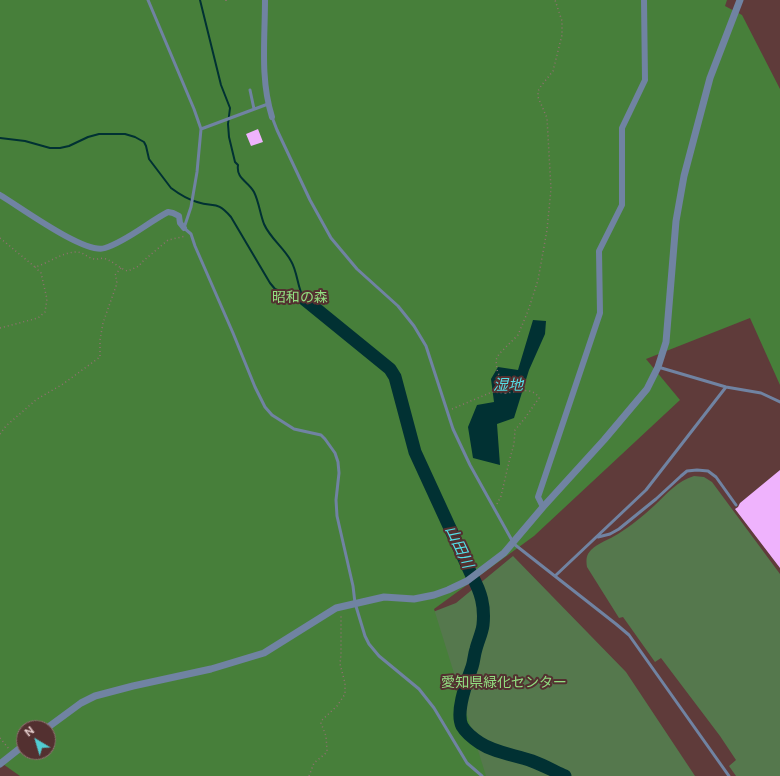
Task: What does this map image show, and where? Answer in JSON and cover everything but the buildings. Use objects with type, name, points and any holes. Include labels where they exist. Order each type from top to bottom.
[{"type":"street","points":[[266,0],[264,76],[268,104],[272,117]]},
{"type":"street","points":[[543,507],[538,497],[600,313],[599,251],[622,205],[622,128],[645,80],[644,0]]},
{"type":"street","points":[[56,722],[81,703],[95,696],[211,669],[264,654],[336,608],[384,598],[414,599],[434,595],[448,590],[478,574],[514,544],[543,507],[604,440],[647,389],[658,367],[666,342],[676,221],[684,176],[710,78],[740,0]]},
{"type":"street","points":[[0,195],[71,239],[92,247],[103,249],[118,242],[168,212],[179,216],[180,223],[184,228]]},
{"type":"street","points":[[0,764],[16,752]]},
{"type":"lane","points":[[148,0],[201,129],[197,172],[191,207],[184,228],[191,234],[234,333],[254,387],[265,407],[272,415],[294,429],[321,435],[326,439],[335,453],[339,473],[336,500],[337,516],[353,586],[355,603],[365,636],[379,656],[419,689],[434,708],[467,763],[482,776]]},
{"type":"lane","points":[[250,90],[254,109]]},
{"type":"lane","points":[[201,129],[268,104]]},
{"type":"lane","points":[[272,117],[310,200],[331,238],[346,258],[398,306],[414,326],[426,346],[453,429],[470,465],[514,544],[629,635],[729,776]]},
{"type":"lane","points":[[658,367],[726,387],[761,393],[780,402]]},
{"type":"lane","points":[[555,576],[646,490],[726,387]]},
{"type":"lane","points":[[596,537],[610,534],[619,529],[687,471],[708,471],[716,477],[736,505]]},
{"type":"path","points":[[506,393],[496,360],[499,354],[518,335],[528,311],[538,280],[547,230],[551,189],[547,118],[538,97],[538,91],[553,71],[562,35],[562,21],[555,0]]},
{"type":"path","points":[[0,328],[38,318],[45,312],[47,299],[41,273],[35,266]]},
{"type":"path","points":[[0,434],[6,426],[37,399],[63,384],[100,357],[100,340],[103,324],[116,286],[117,281],[115,275],[121,268]]},
{"type":"path","points":[[447,410],[492,392],[506,393],[530,390],[536,393],[539,398],[515,430],[514,444],[501,496],[494,509]]},
{"type":"path","points":[[309,776],[314,763],[326,753],[327,750],[326,736],[321,723],[322,720],[337,706],[345,694],[345,683],[340,664],[342,640],[341,613]]},
{"type":"path","points":[[0,738],[13,754]]},
{"type":"green space","name":"昭和の森","points":[[0,0],[727,0],[725,6],[742,15],[780,89],[780,385],[750,318],[646,359],[680,400],[534,536],[434,609],[486,776],[20,776],[0,762]]},
{"type":"green space","points":[[694,476],[704,477],[712,482],[780,574],[780,776],[736,776],[729,766],[736,760],[720,736],[661,658],[655,662],[623,617],[619,618],[587,567],[587,556],[589,552],[601,543],[628,528],[678,484]]},
{"type":"green space","name":"愛知県緑化センター","points":[[513,556],[626,672],[695,776],[363,776],[345,646],[456,603]]},
{"type":"water","name":"湿地","points":[[533,320],[546,321],[545,334],[529,370],[514,418],[497,424],[500,465],[473,458],[468,427],[477,405],[494,402],[491,379],[498,367],[518,370]]},
{"type":"waterway","points":[[0,138],[25,141],[50,148],[60,148],[99,134],[125,134],[135,137],[144,142],[149,159],[171,188],[193,201],[218,206],[231,217],[275,289],[298,299],[304,299],[291,261],[264,224],[254,192],[239,174],[238,165],[235,162],[229,137],[228,124],[230,108],[221,85],[200,0]]},
{"type":"waterway","name":"山田川","points":[[304,299],[390,369],[395,377],[415,452],[480,594],[483,605],[483,625],[461,704],[460,720],[462,726],[470,736],[486,746],[499,752],[532,761],[565,776]]}]
